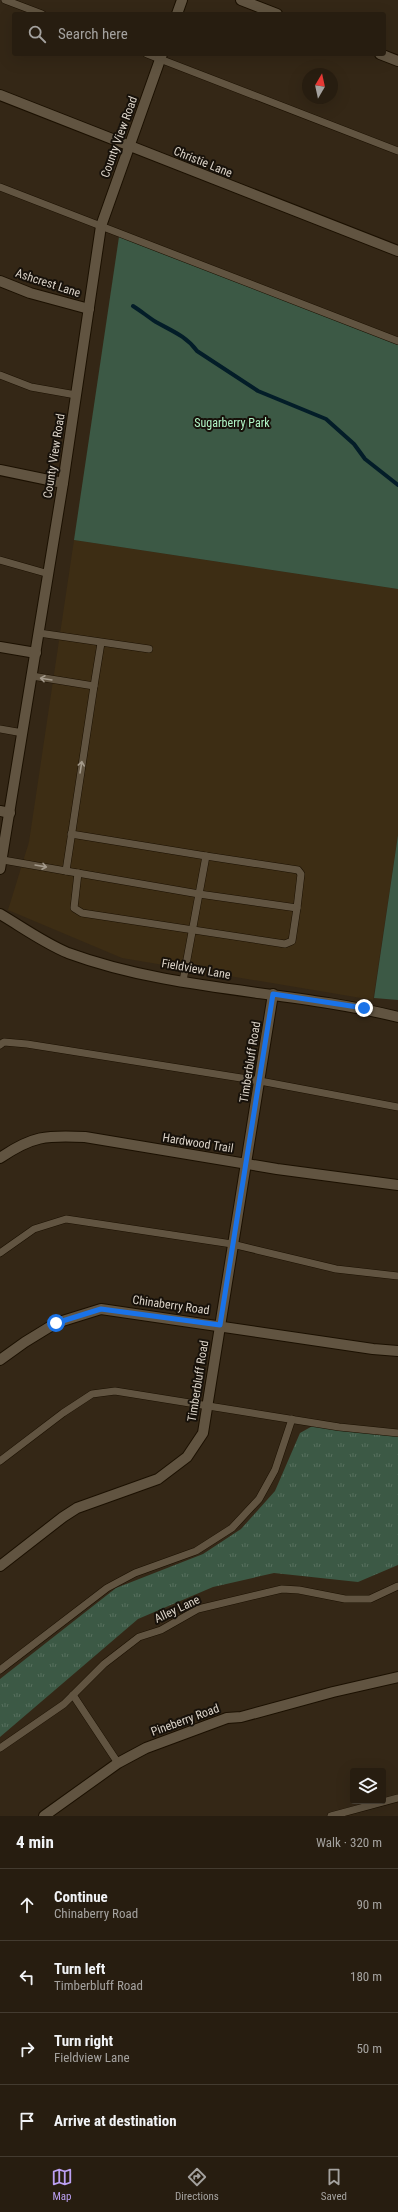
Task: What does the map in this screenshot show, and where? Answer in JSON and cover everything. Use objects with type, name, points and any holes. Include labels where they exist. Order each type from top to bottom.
[{"type":"street","points":[[178,12],[182,0]]},
{"type":"street","points":[[241,0],[272,12]]},
{"type":"street","name":"County View Road","points":[[1,864],[5,812],[23,733],[63,483],[101,226],[161,56]]},
{"type":"street","points":[[385,56],[398,61]]},
{"type":"street","name":"Christie Lane","points":[[0,95],[398,251]]},
{"type":"street","name":"Ashcrest Lane","points":[[0,281],[30,293],[89,309]]},
{"type":"street","points":[[0,470],[63,483]]},
{"type":"street","points":[[0,647],[36,653]]},
{"type":"street","name":"Fieldview Lane","points":[[0,914],[68,952],[123,968],[183,981],[364,1008],[398,1017]]},
{"type":"street","name":"Timberbluff Road","points":[[0,1566],[63,1517],[78,1508],[158,1479],[187,1457],[203,1433],[209,1406],[232,1244],[247,1164],[273,994]]},
{"type":"street","name":"Hardwood Trail","points":[[0,1158],[23,1143],[55,1135],[85,1137],[247,1164],[398,1185]]},
{"type":"street","name":"Chinaberry Road","points":[[0,1360],[25,1342],[56,1323],[101,1309],[220,1325],[373,1349],[398,1351]]},
{"type":"street","name":"Pineberry Road","points":[[44,1816],[118,1763],[146,1748],[226,1718],[241,1717],[333,1692],[398,1677]]},
{"type":"lane","points":[[5,0],[37,12]]},
{"type":"lane","points":[[161,56],[398,151]]},
{"type":"lane","points":[[0,187],[398,341]]},
{"type":"lane","points":[[0,375],[31,387],[76,395]]},
{"type":"lane","points":[[0,560],[48,574]]},
{"type":"lane","points":[[39,633],[148,649]]},
{"type":"lane","points":[[66,871],[101,643]]},
{"type":"lane","points":[[32,676],[94,686]]},
{"type":"lane","points":[[0,729],[23,733]]},
{"type":"lane","points":[[71,834],[298,870],[301,874],[292,941],[285,944],[82,914],[74,908],[78,873]]},
{"type":"lane","points":[[183,981],[206,856]]},
{"type":"lane","points":[[1,864],[66,871],[199,894],[297,908]]},
{"type":"lane","points":[[0,1045],[4,1042],[27,1044],[260,1081],[398,1107]]},
{"type":"lane","points":[[0,1253],[34,1229],[66,1219],[232,1244],[336,1269],[398,1276]]},
{"type":"lane","points":[[0,1461],[63,1413],[92,1394],[115,1391],[292,1419],[398,1433]]},
{"type":"lane","points":[[0,1670],[107,1588],[135,1573],[196,1551],[232,1528],[259,1499],[269,1482],[275,1470],[292,1419]]},
{"type":"lane","name":"Alley Lane","points":[[0,1748],[64,1704],[104,1664],[139,1637],[161,1630],[198,1609],[282,1589],[299,1590],[345,1599],[370,1599],[398,1586]]},
{"type":"lane","points":[[73,1695],[118,1763]]},
{"type":"lane","points":[[331,1816],[398,1798]]},
{"type":"shaded area","points":[[74,540],[398,589],[398,835],[373,1000],[122,958],[8,910],[29,842]]},
{"type":"green space","name":"Sugarberry Park","points":[[120,230],[398,338],[398,589],[74,540]]},
{"type":"green space","points":[[398,835],[398,1000],[374,998]]},
{"type":"green space","points":[[316,1424],[398,1431],[398,1565],[358,1582],[274,1573],[213,1587],[138,1619],[0,1737],[0,1679],[116,1588],[203,1554],[241,1529],[275,1491],[300,1433]]},
{"type":"waterway","points":[[133,306],[188,341],[197,351],[258,391],[326,419],[354,444],[365,459],[398,485]]},
{"type":"route","points":[[56,1323],[101,1309],[220,1325],[232,1244],[247,1164],[273,994],[364,1008]]}]
